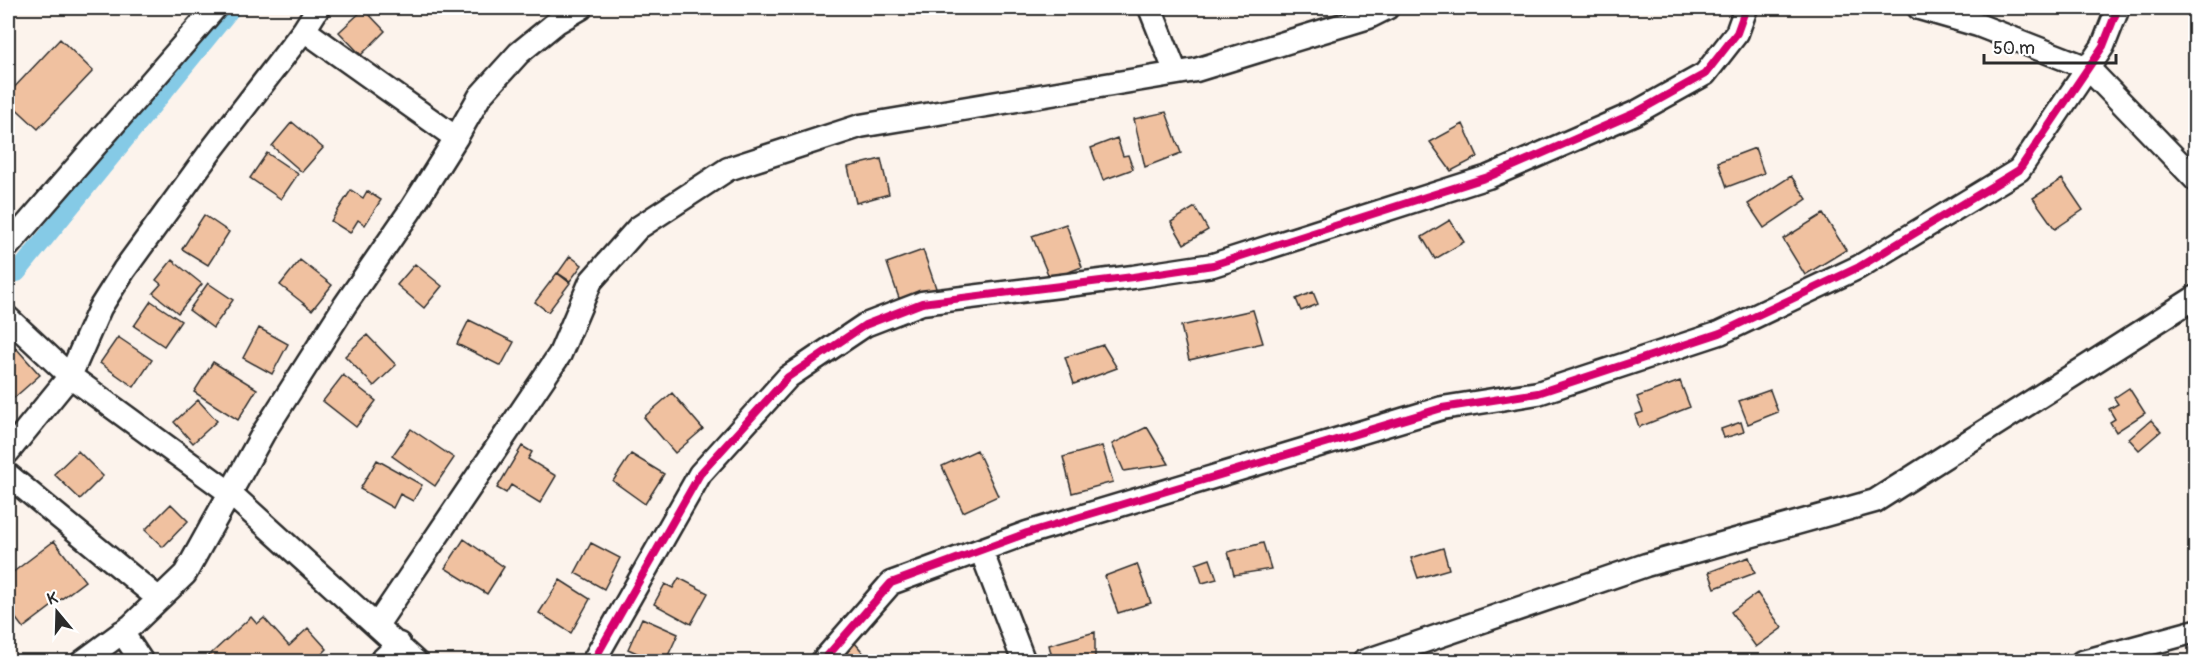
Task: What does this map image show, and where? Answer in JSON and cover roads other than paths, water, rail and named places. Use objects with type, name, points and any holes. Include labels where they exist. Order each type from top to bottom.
[{"type":"street","points":[[8,246],[215,8]]},
{"type":"street","points":[[8,452],[70,376],[100,308],[124,270],[213,147],[304,30],[318,8]]},
{"type":"street","points":[[82,662],[122,632],[185,574],[264,432],[332,324],[410,211],[480,96],[519,53],[557,22],[582,8]]},
{"type":"street","points":[[1150,8],[1176,73]]},
{"type":"street","points":[[377,625],[560,354],[591,281],[638,228],[728,169],[860,126],[1196,70],[1369,17],[1387,8]]},
{"type":"street","points":[[593,662],[700,474],[788,377],[865,326],[922,303],[1213,265],[1488,177],[1635,113],[1705,74],[1737,33],[1746,8]]},
{"type":"street","points":[[1919,8],[1978,25],[2088,68],[2196,180]]},
{"type":"street","points":[[822,662],[891,583],[1027,533],[1442,408],[1538,393],[1719,333],[1859,267],[2019,170],[2103,46],[2118,8]]},
{"type":"street","points":[[304,30],[456,138]]},
{"type":"street","points":[[1363,662],[1646,565],[1875,501],[2196,297]]},
{"type":"street","points":[[8,318],[70,376],[230,493],[416,662]]},
{"type":"street","points":[[8,475],[159,599]]},
{"type":"street","points":[[981,550],[1024,662]]},
{"type":"street","points":[[2082,662],[2196,631]]},
{"type":"street","points":[[122,632],[142,662]]},
{"type":"street","points":[[380,662],[399,645]]},
{"type":"waterway","points":[[17,273],[232,8]]}]
